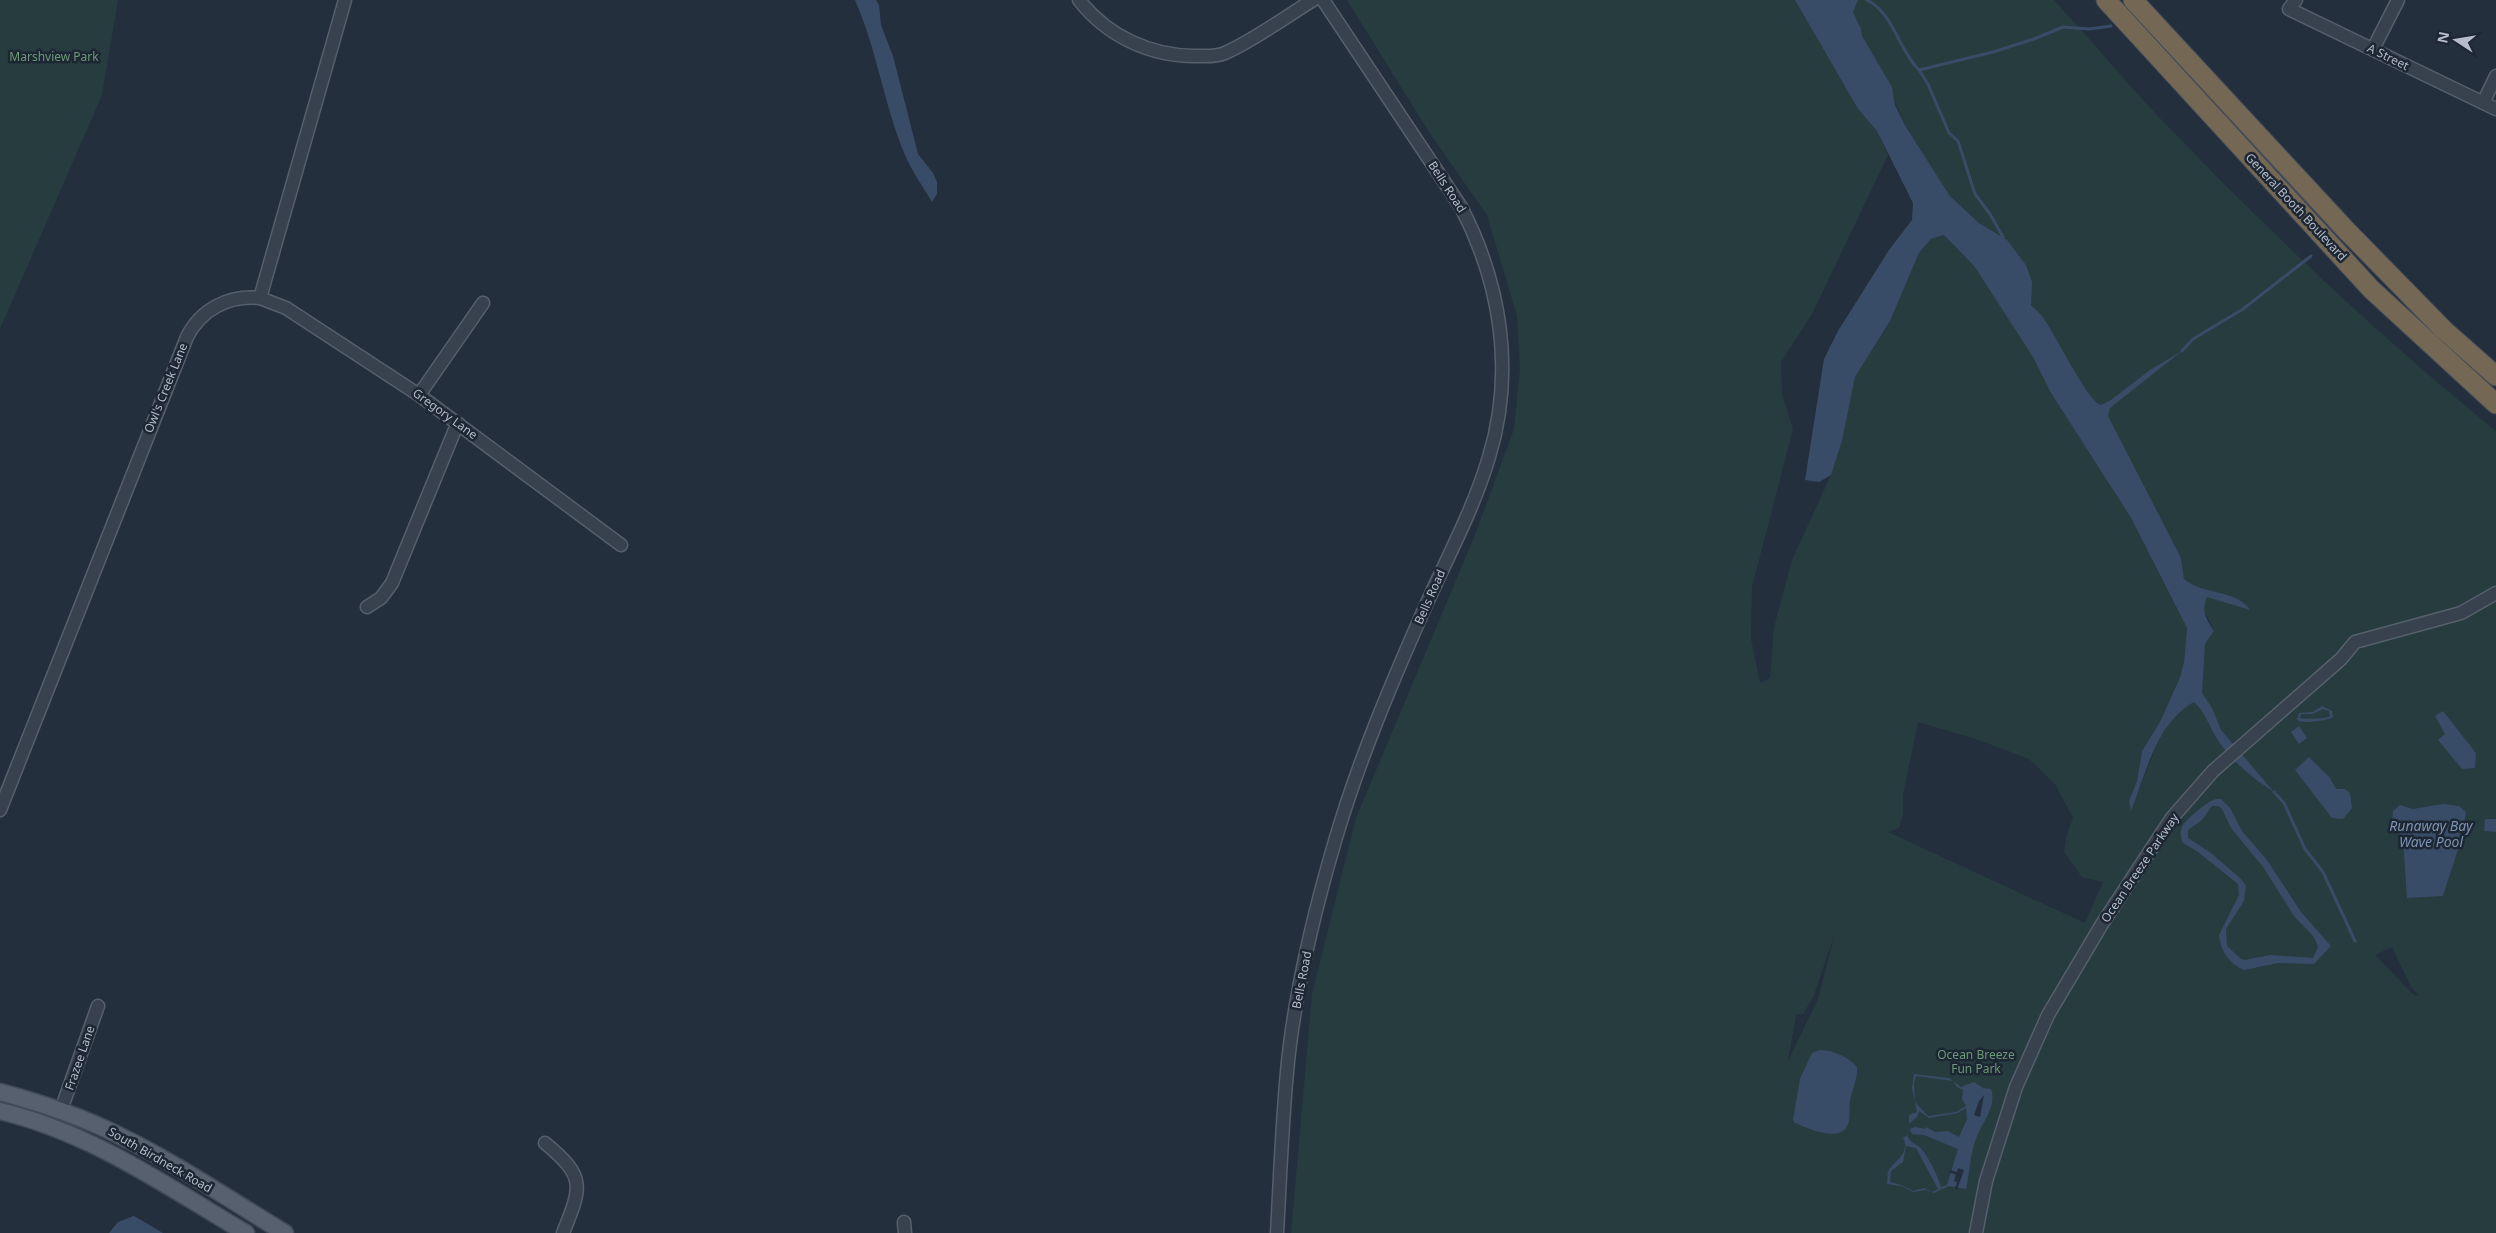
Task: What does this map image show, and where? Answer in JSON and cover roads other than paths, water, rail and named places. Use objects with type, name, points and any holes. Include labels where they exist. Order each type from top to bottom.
[{"type":"highway","name":"General Booth Boulevard","points":[[2106,0],[2371,289],[2496,404]]},
{"type":"highway","name":"General Booth Boulevard","points":[[2133,0],[2346,230],[2444,330],[2496,376]]},
{"type":"main road","name":"South Birdneck Road","points":[[0,1092],[61,1110],[118,1135],[164,1159],[285,1233]]},
{"type":"main road","name":"South Birdneck Road","points":[[0,1111],[55,1127],[112,1153],[164,1182],[246,1233]]},
{"type":"street","points":[[260,298],[345,0]]},
{"type":"street","points":[[1079,0],[1098,21],[1126,40],[1168,54],[1202,56],[1224,54],[1313,0]]},
{"type":"street","name":"Bells Road","points":[[1277,1233],[1287,1071],[1306,955],[1319,898],[1346,805],[1369,740],[1481,482],[1496,429],[1502,380],[1500,326],[1494,294],[1485,260],[1471,226],[1461,207],[1324,0]]},
{"type":"street","name":"A Street","points":[[2296,0],[2289,9],[2496,109]]},
{"type":"street","points":[[2373,49],[2398,0]]},
{"type":"street","points":[[2483,103],[2496,76]]},
{"type":"street","name":"Owl's Creek Lane","points":[[0,810],[194,323],[218,306],[240,298],[260,298]]},
{"type":"street","name":"Gregory Lane","points":[[260,298],[286,308],[419,395],[620,545]]},
{"type":"street","points":[[419,395],[483,304]]},
{"type":"street","points":[[367,607],[381,598],[392,583],[454,432],[459,424]]},
{"type":"street","name":"Ocean Breeze Parkway","points":[[1976,1233],[1986,1181],[2002,1127],[2016,1087],[2048,1015],[2102,924],[2171,819],[2213,771],[2342,659],[2355,642],[2461,613],[2496,594]]},
{"type":"street","name":"Frazee Lane","points":[[61,1110],[98,1006]]},
{"type":"street","points":[[545,1143],[565,1160],[577,1180],[578,1191],[563,1233]]},
{"type":"water","points":[[855,0],[876,0],[879,5],[881,25],[893,56],[918,154],[933,173],[937,182],[937,194],[932,202],[905,155],[891,117],[863,19]]},
{"type":"water","points":[[1795,0],[1858,0],[1853,12],[1861,29],[1862,36],[1892,87],[1895,105],[1906,127],[1950,196],[1979,223],[2007,240],[2026,265],[2032,282],[2031,305],[2044,319],[2080,380],[2095,401],[2101,405],[2111,400],[2150,370],[2182,351],[2110,408],[2108,416],[2181,558],[2184,579],[2200,588],[2228,595],[2244,603],[2250,610],[2207,597],[2204,611],[2214,631],[2205,644],[2202,693],[2212,708],[2221,730],[2274,792],[2251,776],[2231,757],[2219,742],[2202,711],[2194,702],[2181,711],[2161,736],[2131,811],[2129,801],[2137,781],[2142,751],[2161,720],[2180,677],[2184,662],[2187,628],[2131,518],[2051,393],[2033,357],[1974,266],[1944,235],[1931,239],[1919,253],[1890,321],[1855,377],[1842,441],[1831,475],[1819,482],[1805,480],[1824,359],[1838,331],[1889,250],[1912,220],[1913,203],[1877,131],[1858,109]]},
{"type":"water","points":[[2322,706],[2332,711],[2333,717],[2315,722],[2297,720],[2299,713],[2313,712]],"holes":[[[2323,709],[2329,711],[2330,717],[2300,718],[2301,714],[2313,714]]]},
{"type":"water","points":[[2443,711],[2476,753],[2475,768],[2462,769],[2438,740],[2445,734],[2435,716]]},
{"type":"water","points":[[2299,726],[2307,738],[2299,744],[2291,732]]},
{"type":"water","points":[[2309,757],[2330,778],[2336,789],[2345,789],[2350,793],[2352,808],[2343,819],[2332,818],[2295,770]]},
{"type":"water","points":[[2221,799],[2230,808],[2242,831],[2267,860],[2301,912],[2331,946],[2314,964],[2278,963],[2244,970],[2226,956],[2221,946],[2219,935],[2239,895],[2238,884],[2198,852],[2183,843],[2181,839],[2182,827],[2203,806],[2213,800]],"holes":[[[2212,806],[2218,806],[2222,809],[2231,828],[2263,867],[2294,916],[2314,937],[2318,947],[2313,958],[2270,955],[2245,960],[2241,959],[2227,946],[2226,929],[2244,901],[2246,886],[2241,879],[2211,853],[2188,838],[2188,830],[2202,820]]]},
{"type":"water","name":"Runaway Bay Wave Pool","points":[[2443,804],[2459,806],[2466,812],[2460,844],[2443,896],[2407,898],[2403,839],[2392,824],[2393,811],[2400,805],[2413,809]]},
{"type":"water","points":[[2485,819],[2496,819],[2496,832],[2484,831]]},
{"type":"water","points":[[1819,1050],[1830,1051],[1840,1055],[1850,1060],[1857,1067],[1856,1080],[1850,1101],[1849,1121],[1846,1128],[1833,1134],[1809,1129],[1795,1123],[1793,1120],[1800,1079],[1812,1053]]},
{"type":"water","points":[[1914,1074],[1949,1078],[1953,1081],[1961,1087],[1974,1082],[1983,1088],[1991,1089],[1991,1108],[1975,1142],[1966,1189],[1949,1186],[1934,1193],[1926,1190],[1913,1192],[1901,1186],[1887,1184],[1888,1172],[1903,1153],[1905,1144],[1903,1138],[1907,1135],[1910,1141],[1925,1154],[1935,1171],[1941,1187],[1947,1185],[1958,1149],[1924,1135],[1912,1134],[1910,1129],[1915,1127],[1925,1129],[1926,1127],[1935,1132],[1948,1131],[1959,1137],[1967,1119],[1966,1108],[1958,1113],[1929,1118],[1919,1111],[1917,1117],[1909,1124],[1909,1115],[1917,1112],[1912,1088]],"holes":[[[1916,1076],[1953,1081],[1957,1087],[1963,1090],[1962,1099],[1966,1106],[1956,1112],[1928,1116],[1915,1102],[1914,1083]],[[1906,1146],[1916,1148],[1938,1189],[1932,1192],[1924,1188],[1913,1191],[1890,1182],[1891,1171],[1903,1162]]]},
{"type":"water","points":[[134,1216],[163,1233],[109,1233],[118,1222]]},
{"type":"waterway","points":[[1867,0],[1884,14],[1912,62],[1919,70],[1993,52],[2034,39],[2063,27],[2089,29],[2111,26]]},
{"type":"waterway","points":[[1919,70],[1928,84],[1949,133],[1958,141],[1975,194],[1990,214],[2003,237]]},
{"type":"waterway","points":[[2182,351],[2193,339],[2243,309],[2311,256]]},
{"type":"waterway","points":[[2274,792],[2284,803],[2305,849],[2323,872],[2355,941]]},
{"type":"park label","name":"Marshview Park","points":[[54,57]]},
{"type":"park label","name":"Ocean Breeze Fun Park","points":[[1976,1062]]}]
